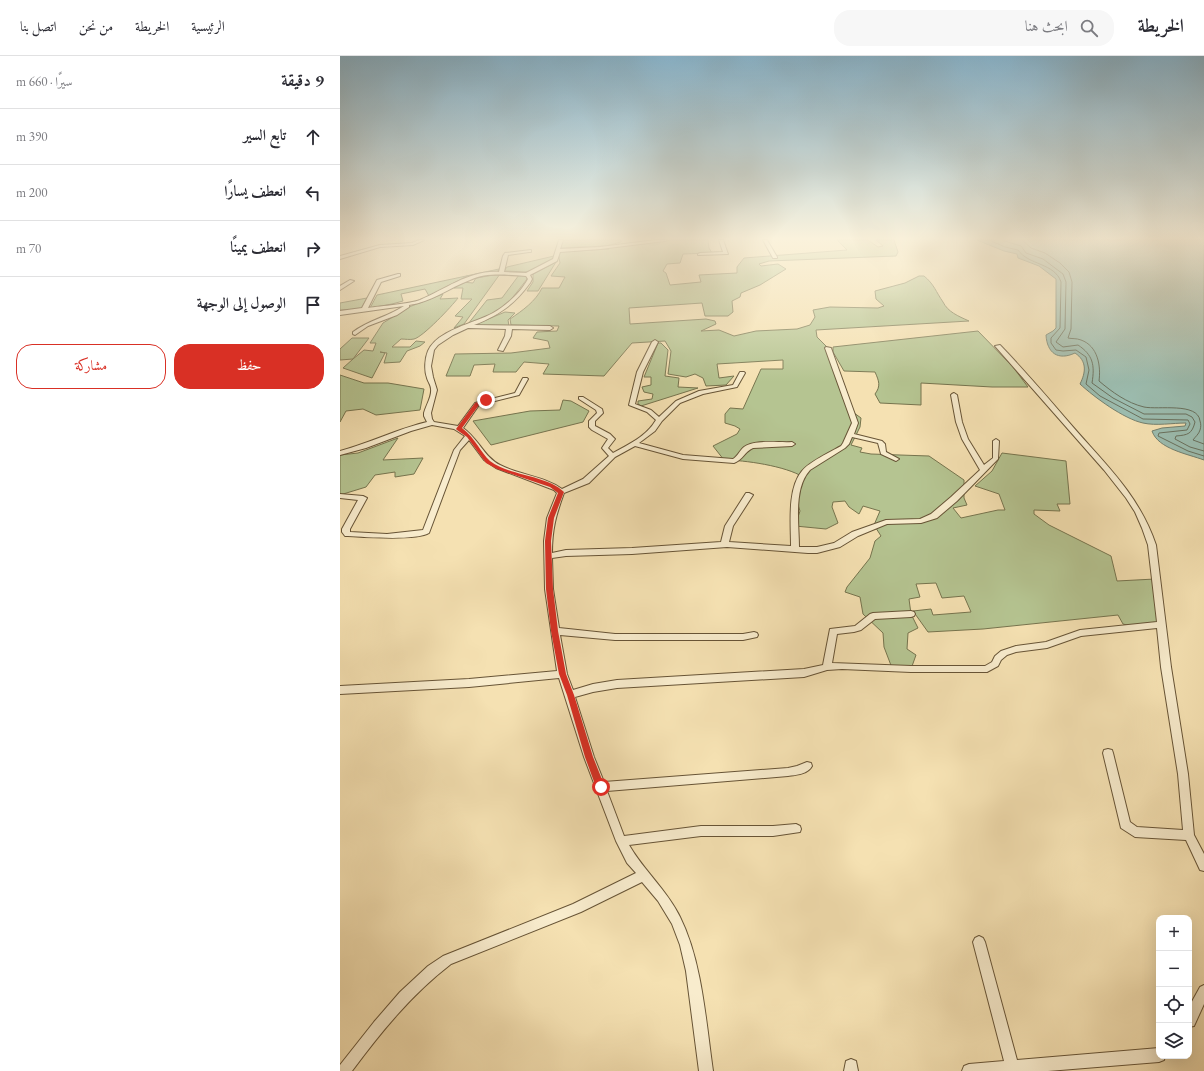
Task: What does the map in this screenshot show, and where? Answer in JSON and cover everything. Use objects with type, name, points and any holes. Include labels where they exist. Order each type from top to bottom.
[{"type":"street","points":[[364,310],[376,287]]},
{"type":"street","points":[[340,313],[411,304],[427,300],[449,287]]},
{"type":"street","points":[[432,423],[429,421],[428,417],[428,410],[434,392],[428,375],[431,351],[442,340],[465,326],[488,318],[510,304],[524,287]]},
{"type":"street","points":[[355,333],[366,325],[395,314],[411,304]]},
{"type":"street","points":[[465,326],[550,328]]},
{"type":"street","points":[[501,350],[508,336],[509,328]]},
{"type":"street","points":[[655,342],[640,372],[632,404],[649,411],[659,420]]},
{"type":"street","points":[[998,346],[1020,368],[1071,429],[1102,463],[1141,516],[1148,528],[1152,545],[1161,625],[1183,774],[1189,835],[1204,866]]},
{"type":"street","points":[[795,548],[795,495],[804,473],[817,462],[843,447],[851,435],[855,423],[828,348]]},
{"type":"street","points":[[706,1071],[692,971],[686,945],[676,920],[662,897],[631,859],[621,841],[589,757],[562,674],[549,589],[548,541],[551,518],[561,492],[586,481],[613,456],[649,435],[659,420],[678,402],[701,392],[735,386],[742,373]]},
{"type":"street","points":[[459,429],[477,404],[517,394],[525,379]]},
{"type":"street","points":[[954,396],[959,422],[965,439],[983,469]]},
{"type":"street","points":[[581,398],[599,409],[600,413],[592,421],[592,427],[600,433],[611,437],[612,439],[605,448],[609,454],[613,456]]},
{"type":"street","points":[[340,453],[366,446],[407,430],[432,423],[459,429],[469,436],[488,462],[552,486],[561,492]]},
{"type":"street","points":[[851,435],[880,442],[882,444],[883,453],[896,458]]},
{"type":"street","points":[[340,496],[363,498],[346,529],[348,534],[387,536],[423,534],[426,531],[457,450],[469,436]]},
{"type":"street","points":[[549,556],[566,553],[632,551],[724,544],[808,550],[817,550],[837,545],[855,534],[886,522],[926,520],[934,516],[954,499],[983,469],[996,458],[996,441]]},
{"type":"street","points":[[635,444],[683,457],[734,461],[739,459],[748,448],[755,445],[792,444]]},
{"type":"street","points":[[724,544],[729,526],[749,495]]},
{"type":"street","points":[[827,667],[834,631],[856,630],[862,627],[873,616],[911,614]]},
{"type":"street","points":[[570,695],[593,688],[618,684],[804,673],[827,667],[842,666],[911,669],[987,669],[995,664],[1004,652],[1048,645],[1080,633],[1161,625]]},
{"type":"street","points":[[555,631],[662,638],[743,637],[754,635]]},
{"type":"street","points":[[340,690],[469,683],[562,674]]},
{"type":"street","points":[[1108,753],[1125,825],[1135,832],[1189,835]]},
{"type":"street","points":[[601,787],[788,772],[799,770],[807,766]]},
{"type":"street","points":[[621,841],[701,831],[726,830],[773,832],[796,829]]},
{"type":"street","points":[[344,1071],[363,1045],[414,988],[432,970],[447,960],[577,908],[644,875]]},
{"type":"street","points":[[978,942],[1012,1068]]},
{"type":"street","points":[[1192,1015],[1204,991]]},
{"type":"street","points":[[969,1071],[1156,1055]]},
{"type":"green space","points":[[413,287],[445,287],[429,296],[425,289],[401,294],[403,301],[370,308],[377,295]]},
{"type":"green space","points":[[490,287],[464,324],[454,328],[463,317],[455,316],[472,299],[461,299],[463,288],[454,288]]},
{"type":"green space","points":[[510,287],[521,287],[510,301],[494,313],[468,324],[487,300],[502,298]]},
{"type":"green space","points":[[529,287],[540,287],[538,291],[527,291]]},
{"type":"green space","points":[[754,287],[741,293],[740,297],[732,301],[733,312],[728,316],[705,316],[702,303],[629,308],[630,324],[706,319],[715,321],[716,324],[701,331],[719,330],[734,336],[756,331],[797,329],[810,325],[815,317],[813,310],[830,307],[878,308],[884,306],[876,299],[875,291],[889,287],[934,287],[948,308],[969,321],[816,330],[817,337],[828,348],[850,410],[861,418],[860,427],[851,445],[862,448],[860,452],[871,454],[929,456],[964,480],[964,498],[967,505],[953,508],[961,518],[998,510],[1005,510],[999,494],[975,486],[992,471],[1002,453],[1066,461],[1070,504],[1057,504],[1060,511],[1034,510],[1034,514],[1049,525],[1111,556],[1117,581],[1155,579],[1161,625],[1135,627],[1123,624],[1118,615],[983,629],[928,632],[913,611],[931,609],[933,615],[971,612],[964,596],[942,598],[936,583],[916,584],[920,597],[909,599],[911,614],[918,628],[908,633],[907,649],[916,655],[911,669],[892,668],[884,647],[883,633],[863,614],[860,597],[845,592],[847,587],[870,558],[875,541],[881,536],[874,525],[880,511],[863,506],[859,514],[849,507],[845,501],[833,502],[832,507],[838,523],[826,529],[795,526],[800,511],[795,495],[803,477],[796,473],[765,464],[724,460],[713,446],[737,434],[740,429],[725,423],[725,414],[730,408],[743,409],[761,369],[783,369],[783,360],[717,364],[719,378],[734,376],[726,385],[706,386],[703,378],[695,374],[686,377],[668,374],[671,351],[665,341],[632,343],[604,376],[543,374],[549,364],[524,362],[516,372],[493,372],[495,364],[474,365],[470,376],[446,376],[455,354],[511,353],[550,348],[548,341],[533,338],[537,332],[557,331],[559,326],[511,325],[510,319],[524,309],[542,288]]},
{"type":"green space","points":[[443,294],[440,299],[458,298],[424,333],[414,339],[401,339],[392,347],[410,347],[416,341],[425,342],[420,346],[407,351],[400,362],[384,363],[387,353],[380,352],[385,353],[372,378],[343,368],[364,350],[373,351],[376,343],[370,343],[383,323],[409,307]]},
{"type":"green space","points":[[367,298],[361,309],[340,310],[340,303]]},
{"type":"green space","points":[[505,312],[515,313],[508,320],[509,326],[474,325]]},
{"type":"green space","points":[[978,331],[1013,367],[1028,387],[992,387],[921,383],[921,405],[880,403],[875,394],[879,383],[875,372],[844,371],[833,352],[833,347]]},
{"type":"green space","points":[[352,338],[369,338],[353,359],[340,360],[340,349]]},
{"type":"green space","points":[[658,343],[661,343],[668,350],[665,376],[679,378],[678,387],[698,388],[641,406],[638,404],[638,401],[652,399],[653,394],[644,392],[642,387],[651,385],[651,377],[644,377]]},
{"type":"green space","points":[[340,375],[364,383],[388,383],[424,389],[420,410],[376,415],[363,409],[346,411],[340,422]]},
{"type":"green space","points":[[563,400],[571,401],[589,411],[583,422],[491,445],[473,421],[530,411],[560,410]]},
{"type":"green space","points":[[398,438],[383,460],[423,458],[414,474],[395,477],[395,472],[375,475],[366,487],[340,495],[340,455],[358,453]]},
{"type":"water","points":[[1056,287],[1204,287],[1204,460],[1167,447],[1155,437],[1152,431],[1162,428],[1185,426],[1186,423],[1153,424],[1135,421],[1110,407],[1080,384],[1084,367],[1079,356],[1075,353],[1059,356],[1054,354],[1049,347],[1046,335],[1056,328]]},
{"type":"route","points":[[486,400],[477,404],[459,429],[469,436],[488,462],[499,468],[552,486],[561,492],[551,518],[548,541],[549,589],[562,674],[589,757],[601,787]]}]
